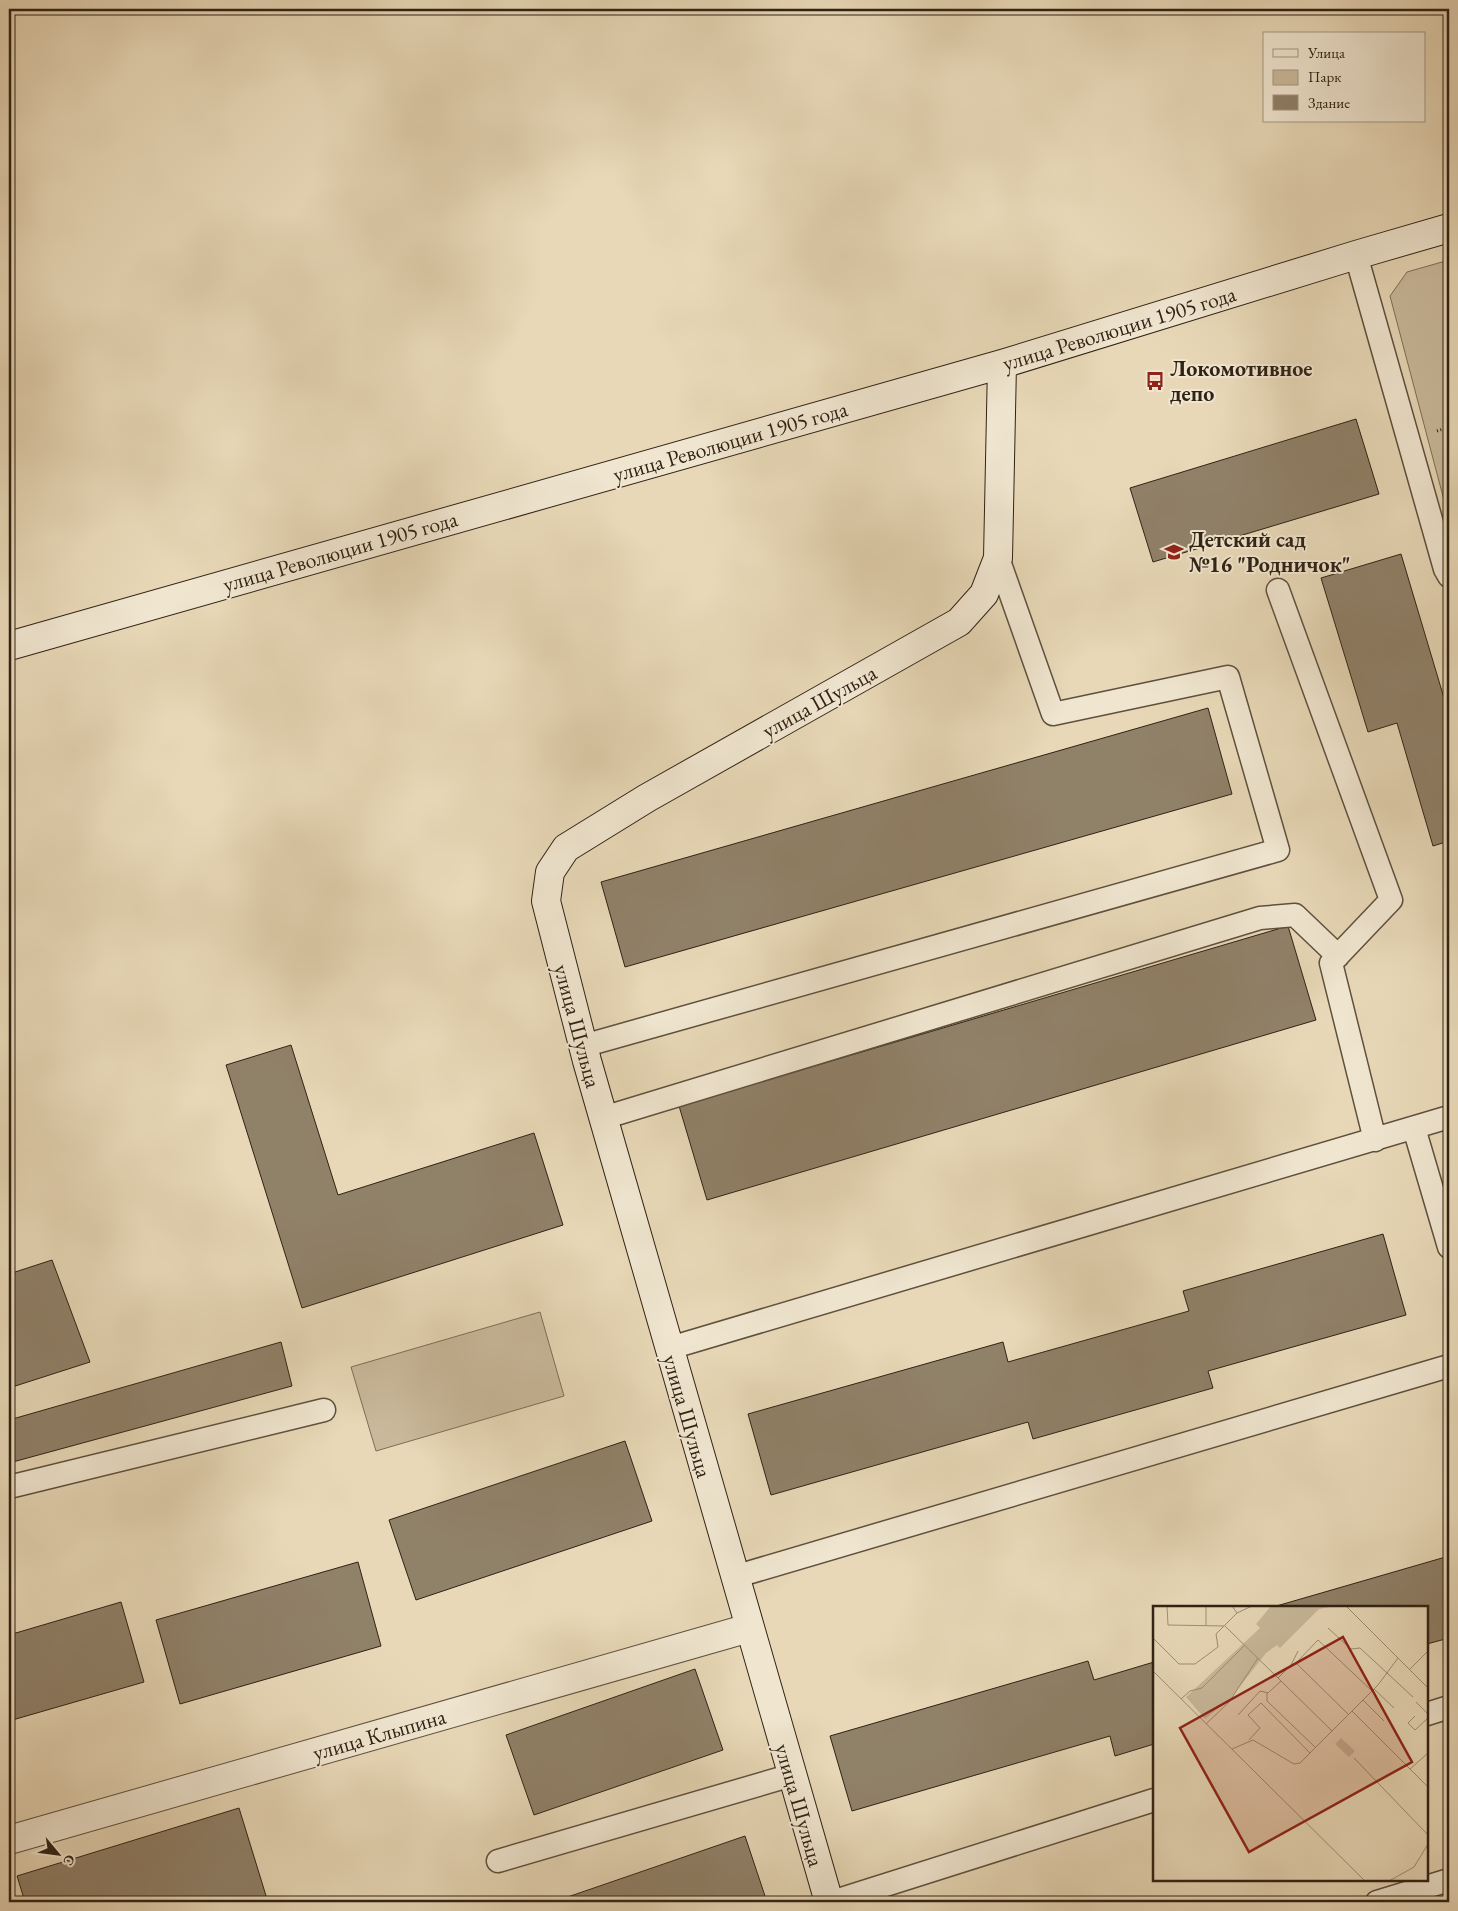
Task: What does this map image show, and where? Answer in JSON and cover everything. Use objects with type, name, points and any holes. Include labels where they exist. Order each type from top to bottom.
[{"type":"street","name":"улица Революции 1905 года","points":[[9,646],[1002,364],[1449,228]]},
{"type":"street","name":"улица Шульца","points":[[830,1902],[734,1577],[603,1118],[546,901],[550,872],[566,848],[646,798],[959,622],[984,594],[998,558],[1002,364]]},
{"type":"street","name":"улица Клыпина","points":[[9,1840],[749,1628]]},
{"type":"lane","points":[[1356,255],[1430,519],[1445,569],[1449,576]]},
{"type":"lane","points":[[583,1046],[1278,850],[1228,677],[1054,714],[998,558]]},
{"type":"lane","points":[[1278,590],[1391,900],[1330,963],[1375,1140]]},
{"type":"lane","points":[[603,1118],[1260,918],[1295,915],[1338,956]]},
{"type":"lane","points":[[670,1348],[1449,1117]]},
{"type":"lane","points":[[1414,1128],[1449,1247]]},
{"type":"lane","points":[[734,1577],[1449,1366]]},
{"type":"lane","points":[[9,1487],[324,1410]]},
{"type":"lane","points":[[1428,1714],[1449,1707]]},
{"type":"lane","points":[[498,1861],[792,1775]]},
{"type":"lane","points":[[830,1902],[1153,1800]]},
{"type":"lane","points":[[1377,1902],[1449,1880]]},
{"type":"green space","points":[[1449,260],[1449,519],[1390,296],[1407,272]]},
{"type":"green space","points":[[540,1312],[564,1396],[376,1451],[351,1367]]},
{"type":"building","points":[[1356,419],[1379,494],[1153,562],[1130,488]]},
{"type":"building","points":[[1401,554],[1444,698],[1449,696],[1449,841],[1433,846],[1397,723],[1368,732],[1321,578]]},
{"type":"building","points":[[1208,708],[1232,794],[625,967],[601,882]]},
{"type":"building","points":[[1288,926],[1316,1020],[707,1200],[679,1106]]},
{"type":"building","points":[[291,1045],[338,1195],[534,1133],[563,1225],[302,1308],[226,1065]]},
{"type":"building","points":[[1383,1234],[1406,1315],[1208,1371],[1213,1388],[1033,1439],[1028,1422],[771,1495],[748,1414],[1003,1342],[1008,1362],[1189,1311],[1183,1291]]},
{"type":"building","points":[[52,1260],[90,1362],[9,1388],[9,1274]]},
{"type":"building","points":[[281,1342],[292,1386],[9,1463],[9,1420]]},
{"type":"building","points":[[625,1441],[652,1521],[416,1600],[389,1520]]},
{"type":"building","points":[[1449,1556],[1449,1638],[1428,1644],[1428,1606],[1276,1606]]},
{"type":"building","points":[[358,1562],[381,1646],[180,1704],[156,1620]]},
{"type":"building","points":[[121,1602],[144,1682],[9,1721],[9,1635]]},
{"type":"building","points":[[1088,1661],[1094,1680],[1153,1662],[1153,1744],[1115,1756],[1110,1736],[852,1811],[830,1736]]},
{"type":"building","points":[[695,1669],[723,1750],[534,1815],[506,1735]]},
{"type":"building","points":[[239,1808],[267,1899],[258,1902],[25,1902],[17,1876]]},
{"type":"building","points":[[745,1836],[767,1902],[556,1902],[556,1901]]},
{"type":"place","name":"Локомотивное депо","points":[[1155,381]]},
{"type":"place","name":"Детский сад №16 \"Родничок\"","points":[[1174,552]]}]
